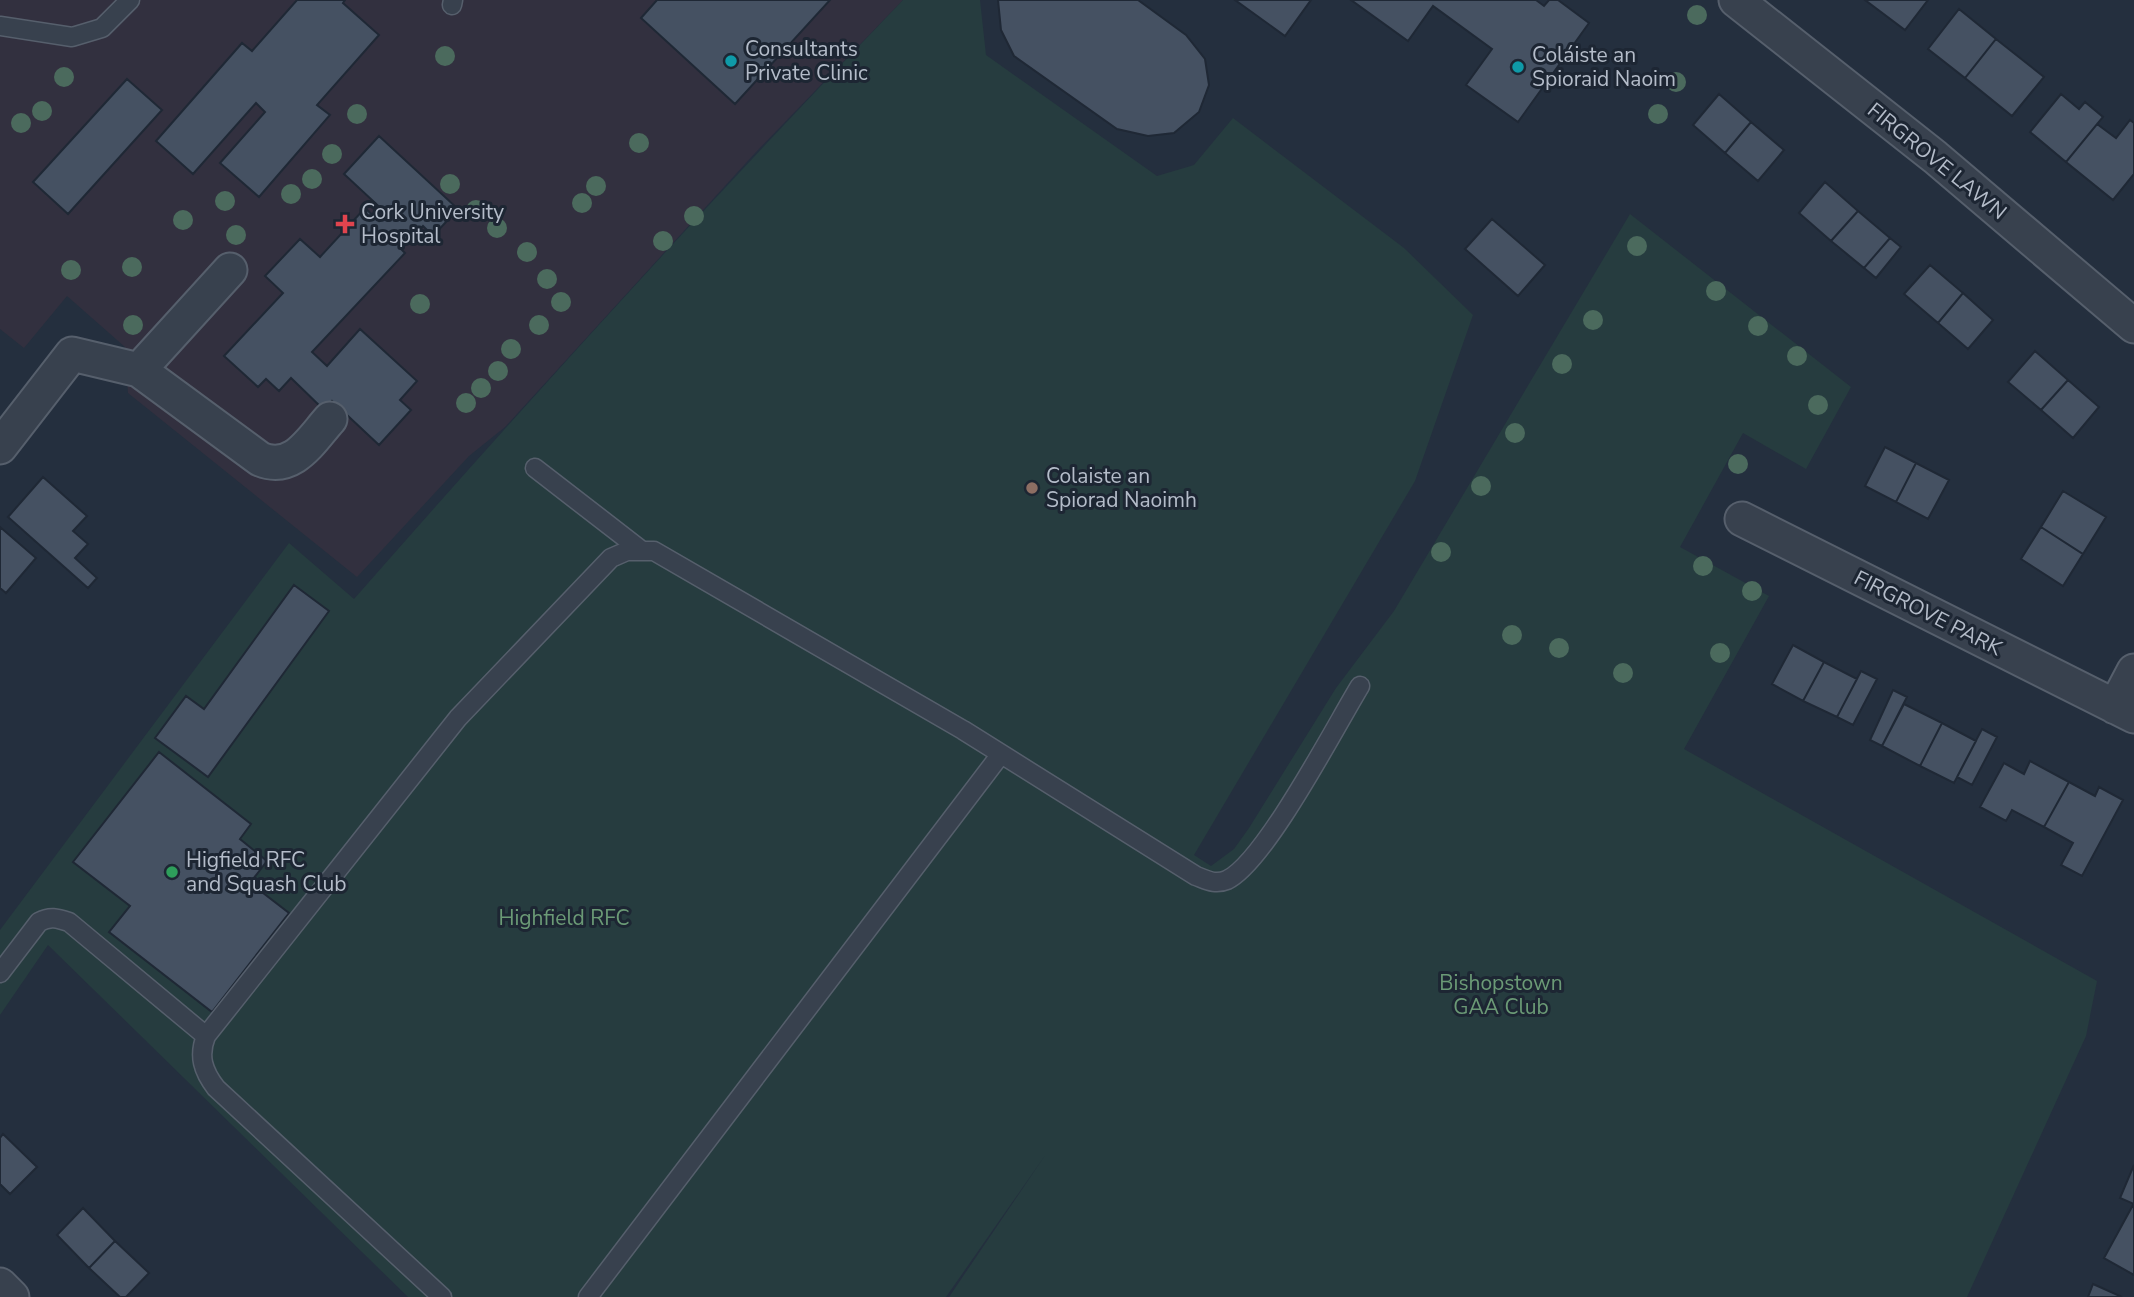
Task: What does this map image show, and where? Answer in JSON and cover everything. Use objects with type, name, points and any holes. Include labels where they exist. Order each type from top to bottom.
[{"type":"street","name":"FIRGROVE LAWN","points":[[1736,0],[1935,157],[2134,326]]},
{"type":"street","points":[[139,370],[230,270]]},
{"type":"street","points":[[0,447],[72,354],[139,370],[260,459],[272,464],[296,457],[330,419]]},
{"type":"street","name":"FIRGROVE PARK","points":[[1742,519],[2125,711],[2134,671]]},
{"type":"street","points":[[0,1285],[12,1297]]},
{"type":"lane","points":[[0,26],[72,37],[102,28],[130,0]]},
{"type":"lane","points":[[535,468],[641,550]]},
{"type":"lane","points":[[442,1297],[216,1088],[206,1076],[201,1049],[206,1036],[458,718],[611,558],[627,551],[654,551],[1001,754],[1196,876],[1214,883],[1228,879],[1246,864],[1270,835],[1360,686]]},
{"type":"lane","points":[[588,1297],[1001,754]]},
{"type":"lane","points":[[0,973],[39,922],[47,917],[56,917],[69,922],[206,1036]]},
{"type":"shaded area","name":"Cork University Hospital","points":[[0,0],[903,0],[755,153],[505,427],[469,456],[357,577],[128,393],[125,347],[67,296],[24,348],[0,329]]},
{"type":"green space","points":[[903,0],[980,0],[986,55],[1157,176],[1194,165],[1233,118],[1404,248],[1473,315],[1415,481],[1194,855],[1211,866],[1234,849],[1336,688],[1394,611],[1630,214],[1851,387],[1806,469],[1743,433],[1680,547],[1769,596],[1684,749],[2097,981],[2086,1036],[1967,1297],[949,1297],[1046,1154],[946,1297],[408,1297],[48,945],[0,1015],[0,930],[289,543],[354,599],[625,296]]},
{"type":"building","points":[[297,0],[345,0],[343,3],[379,35],[317,105],[330,115],[259,197],[220,163],[265,112],[256,103],[193,174],[156,141],[242,43],[252,51]]},
{"type":"building","name":"Consultants Private Clinic","points":[[657,0],[830,0],[735,104],[641,18]]},
{"type":"building","points":[[998,0],[1138,0],[1186,35],[1205,59],[1209,85],[1199,112],[1174,133],[1148,136],[1117,129],[1014,56],[1001,30]]},
{"type":"building","points":[[1235,0],[1311,0],[1285,36]]},
{"type":"building","name":"Coláiste an Spioraid Naoim","points":[[1351,0],[1536,0],[1544,6],[1549,0],[1558,0],[1589,23],[1518,122],[1466,85],[1492,49],[1433,6],[1408,41]]},
{"type":"building","points":[[1865,0],[1928,0],[1905,30]]},
{"type":"building","points":[[1959,9],[1996,39],[1965,78],[1928,49]]},
{"type":"building","points":[[1996,39],[2044,77],[2012,116],[1965,78]]},
{"type":"building","points":[[127,79],[162,110],[68,214],[33,182]]},
{"type":"building","points":[[1719,94],[1751,122],[1725,153],[1693,125]]},
{"type":"building","points":[[2061,94],[2079,109],[2085,102],[2103,117],[2066,162],[2030,132]]},
{"type":"building","points":[[2130,120],[2134,123],[2134,174],[2113,200],[2066,162],[2097,124],[2116,138]]},
{"type":"building","points":[[1751,122],[1784,150],[1758,181],[1725,153]]},
{"type":"building","points":[[379,136],[458,209],[433,236],[423,226],[401,249],[405,253],[312,352],[327,366],[360,329],[417,381],[400,400],[411,410],[379,445],[332,401],[324,410],[291,378],[279,391],[266,379],[258,387],[224,356],[283,293],[265,276],[300,239],[320,257],[365,208],[379,221],[386,213],[344,174]]},
{"type":"building","points":[[1825,182],[1858,211],[1831,241],[1799,213]]},
{"type":"building","points":[[1858,211],[1890,238],[1864,268],[1831,241]]},
{"type":"building","points":[[1492,219],[1545,265],[1518,296],[1465,249]]},
{"type":"building","points":[[1890,238],[1901,247],[1876,278],[1864,268]]},
{"type":"building","points":[[1930,265],[1963,293],[1938,323],[1904,294]]},
{"type":"building","points":[[1963,293],[1993,320],[1968,349],[1938,323]]},
{"type":"building","points":[[2035,351],[2068,380],[2041,410],[2008,382]]},
{"type":"building","points":[[2068,380],[2099,407],[2073,438],[2041,410]]},
{"type":"building","points":[[1885,447],[1916,463],[1896,502],[1865,486]]},
{"type":"building","points":[[1916,463],[1949,480],[1928,519],[1896,502]]},
{"type":"building","points":[[43,477],[87,516],[73,531],[88,544],[75,558],[97,578],[88,588],[8,517]]},
{"type":"building","points":[[2063,491],[2106,517],[2083,554],[2041,527]]},
{"type":"building","points":[[0,527],[36,558],[6,593],[0,588]]},
{"type":"building","points":[[2041,527],[2083,554],[2063,586],[2021,559]]},
{"type":"building","points":[[294,585],[329,611],[208,777],[155,738],[186,696],[204,709]]},
{"type":"building","points":[[1793,645],[1824,662],[1803,701],[1772,684]]},
{"type":"building","points":[[1824,662],[1857,679],[1837,717],[1803,701]]},
{"type":"building","points":[[1861,671],[1877,679],[1853,725],[1837,717]]},
{"type":"building","points":[[1893,690],[1907,697],[1882,746],[1870,740]]},
{"type":"building","points":[[1904,704],[1942,723],[1920,766],[1882,746]]},
{"type":"building","points":[[1942,723],[1976,741],[1954,783],[1920,766]]},
{"type":"building","points":[[1982,729],[1997,737],[1972,785],[1957,777]]},
{"type":"building","name":"Higfield RFC and Squash Club","points":[[159,752],[251,824],[240,839],[267,861],[250,883],[289,913],[212,1012],[109,932],[130,906],[73,862]]},
{"type":"building","points":[[2030,761],[2069,782],[2044,827],[2012,810],[2006,821],[1980,807],[2004,763],[2024,774]]},
{"type":"building","points":[[2069,782],[2095,796],[2099,787],[2123,800],[2082,876],[2061,865],[2073,843],[2044,827]]},
{"type":"building","points":[[3,1134],[37,1167],[10,1194],[0,1184],[0,1138]]},
{"type":"building","points":[[2134,1165],[2134,1204],[2120,1198]]},
{"type":"building","points":[[2134,1206],[2134,1275],[2104,1258]]},
{"type":"building","points":[[83,1208],[115,1241],[89,1268],[57,1235]]},
{"type":"building","points":[[115,1241],[149,1273],[126,1297],[120,1297],[89,1268]]},
{"type":"building","points":[[2093,1284],[2122,1297],[2088,1297]]},
{"type":"place","name":"Consultants Private Clinic","points":[[731,61]]},
{"type":"place","name":"Coláiste an Spioraid Naoim","points":[[1518,67]]},
{"type":"place","name":"Cork University Hospital","points":[[345,224]]},
{"type":"place","name":"Colaiste an Spiorad Naoimh","points":[[1032,488]]},
{"type":"place","name":"Higfield RFC and Squash Club","points":[[172,872]]},
{"type":"park label","name":"Highfield RFC","points":[[564,918]]},
{"type":"park label","name":"Bishopstown GAA Club","points":[[1501,995]]}]
